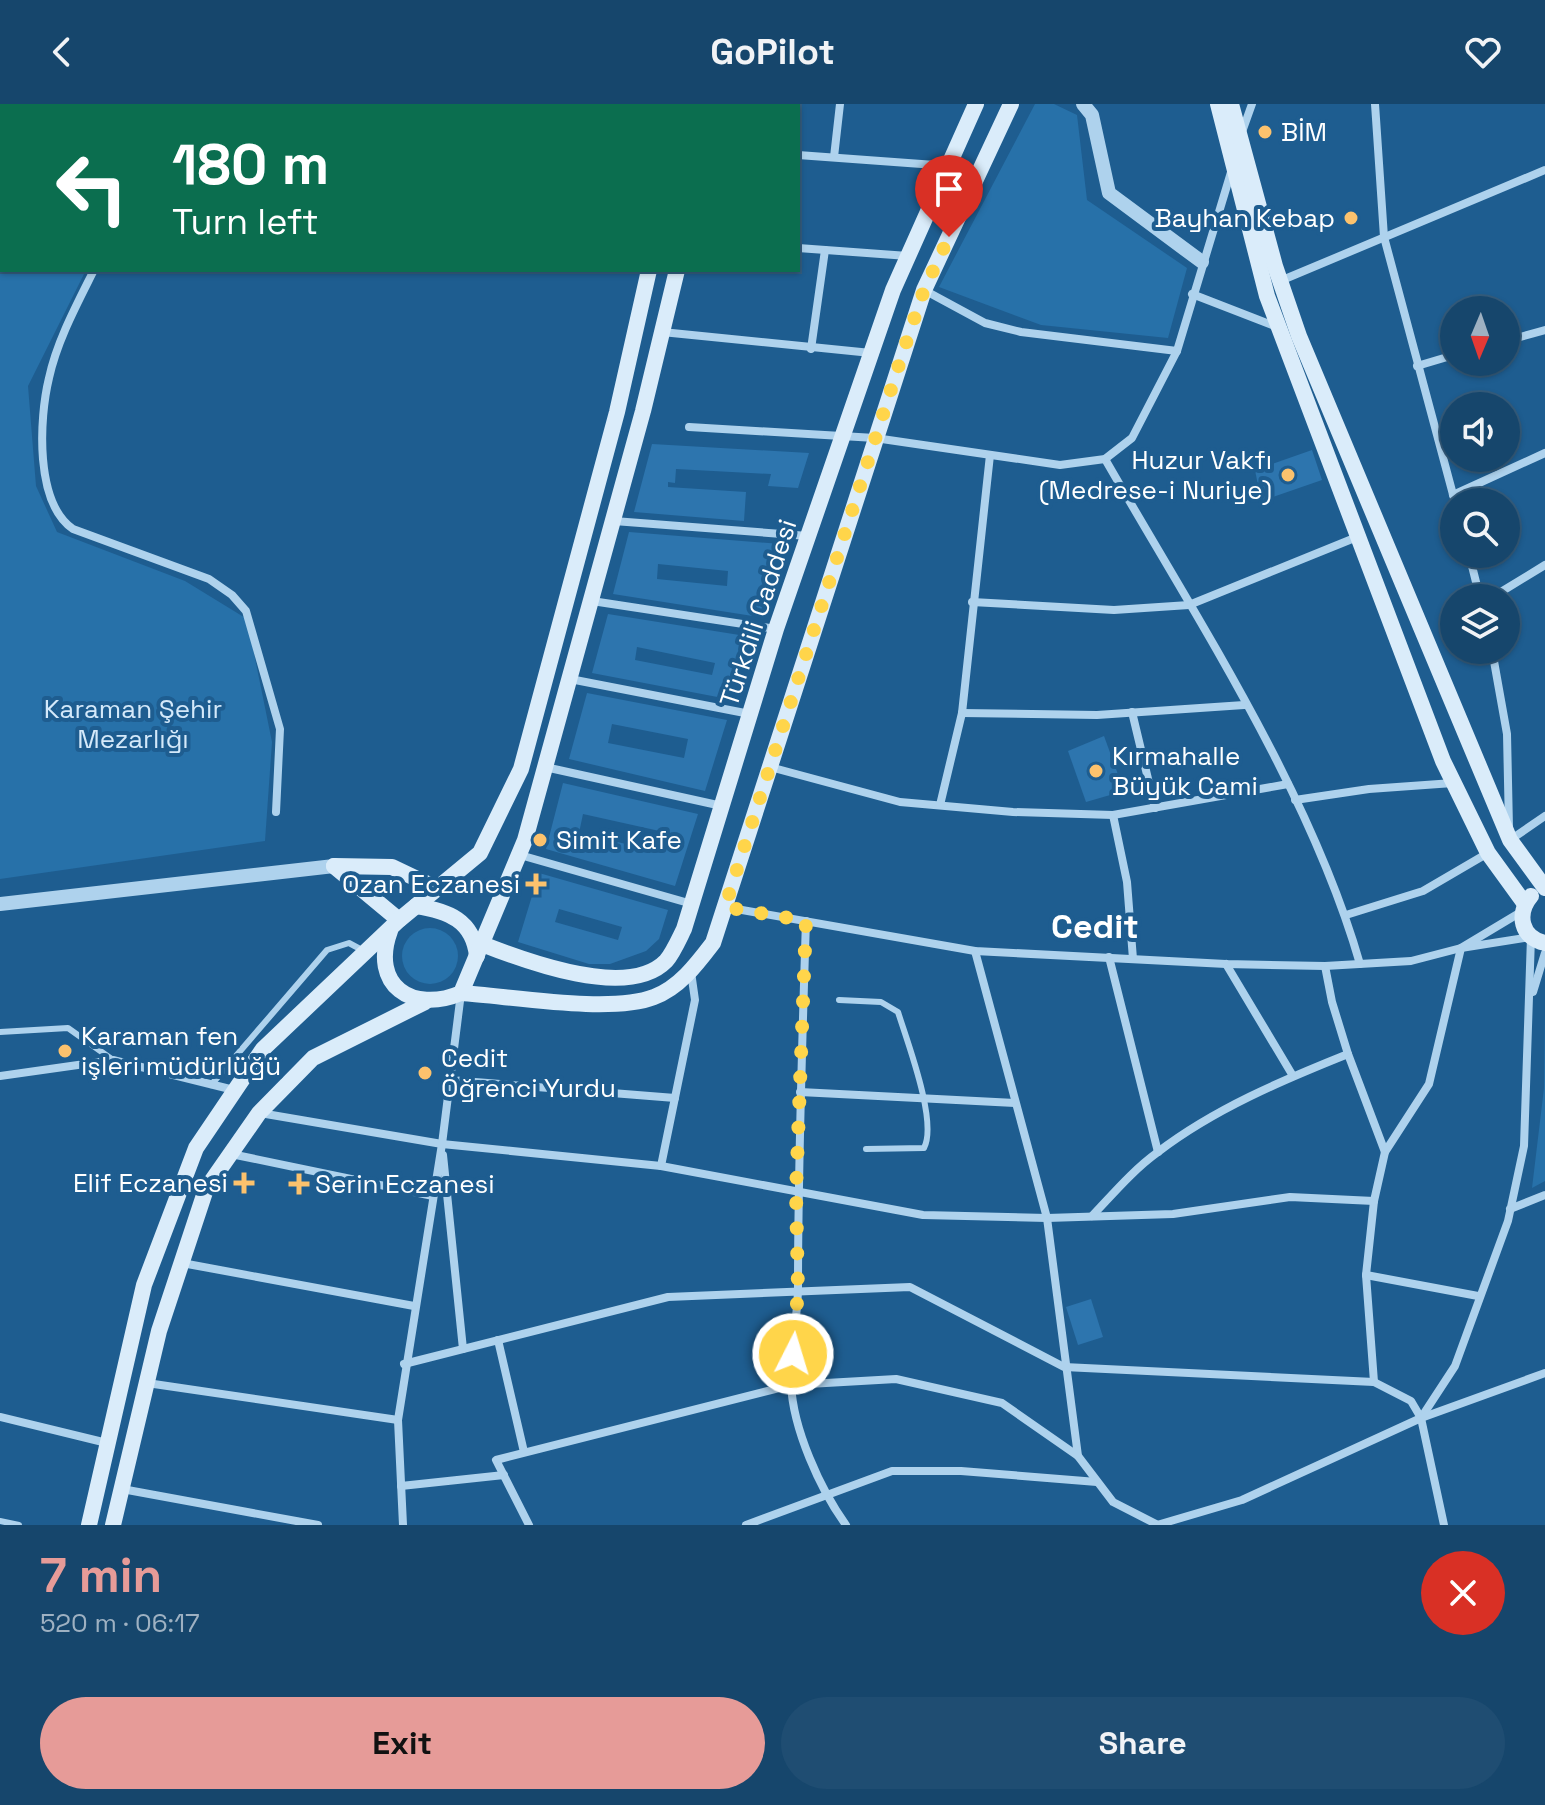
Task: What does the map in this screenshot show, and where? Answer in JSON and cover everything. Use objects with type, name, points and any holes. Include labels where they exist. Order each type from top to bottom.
[{"type":"main road","name":"Türkdili Caddesi","points":[[480,950],[597,978],[633,977],[665,962],[684,929],[776,629],[871,353],[908,256],[976,104]]},
{"type":"main road","points":[[113,1525],[159,1331],[206,1189],[259,1113],[313,1058],[425,1002],[461,993],[618,1004],[655,997],[691,972],[713,943],[924,290],[1011,104]]},
{"type":"main road","points":[[1218,104],[1267,296],[1358,537],[1453,783],[1488,853],[1523,908],[1525,930],[1538,940]]},
{"type":"main road","points":[[1231,104],[1280,281],[1510,840],[1545,889],[1523,908]]},
{"type":"main road","points":[[89,1525],[144,1285],[196,1148],[263,1049],[395,924],[480,853],[521,769],[617,412],[649,272]]},
{"type":"main road","points":[[461,993],[520,855],[614,521],[677,272]]},
{"type":"main road","points":[[334,866],[392,867],[436,888]]},
{"type":"main road","points":[[334,866],[395,924]]},
{"type":"main road","points":[[416,906],[451,914],[463,922],[480,950]]},
{"type":"main road","points":[[395,924],[384,947],[388,976],[397,989],[425,1002]]},
{"type":"street","points":[[834,157],[840,104]]},
{"type":"street","points":[[1083,104],[1092,115],[1109,193],[1202,262]]},
{"type":"street","points":[[1241,137],[1252,104]]},
{"type":"street","points":[[1375,104],[1384,237],[1451,488]]},
{"type":"street","points":[[800,155],[949,166]]},
{"type":"street","points":[[689,427],[875,438],[1060,465],[1105,459],[1132,438],[1177,351],[1234,161]]},
{"type":"street","points":[[1280,281],[1545,170]]},
{"type":"street","points":[[800,248],[908,256]]},
{"type":"street","points":[[811,349],[825,250]]},
{"type":"street","points":[[93,272],[49,377],[44,467],[47,490],[62,521],[73,529],[209,579],[232,595],[246,611],[280,729],[276,812]]},
{"type":"street","points":[[924,290],[985,323],[1021,332],[1177,351]]},
{"type":"street","points":[[1192,294],[1279,328]]},
{"type":"street","points":[[1520,337],[1545,330]]},
{"type":"street","points":[[662,332],[871,353]]},
{"type":"street","points":[[1417,366],[1440,359]]},
{"type":"street","points":[[1474,488],[1545,453]]},
{"type":"street","points":[[940,805],[962,713],[990,455]]},
{"type":"street","points":[[1105,459],[1288,784],[1346,915],[1360,964]]},
{"type":"street","points":[[614,521],[808,536]]},
{"type":"street","points":[[972,602],[1114,610],[1189,605],[1358,537]]},
{"type":"street","points":[[1514,584],[1545,565]]},
{"type":"street","points":[[591,601],[776,629]]},
{"type":"street","points":[[1494,664],[1507,734],[1510,840]]},
{"type":"street","points":[[570,679],[750,714]]},
{"type":"street","points":[[962,713],[1132,712],[1244,705]]},
{"type":"street","points":[[1132,712],[1155,808]]},
{"type":"street","points":[[545,767],[722,806]]},
{"type":"street","points":[[770,767],[900,802],[1113,815],[1288,784]]},
{"type":"street","points":[[1295,800],[1369,789],[1453,783]]},
{"type":"street","points":[[1113,815],[1127,882],[1133,959]]},
{"type":"street","points":[[1510,840],[1545,816]]},
{"type":"street","points":[[1346,915],[1423,891],[1488,853]]},
{"type":"street","points":[[520,855],[692,904]]},
{"type":"street","points":[[0,904],[334,866]]},
{"type":"street","points":[[725,907],[975,951],[1226,964],[1325,966],[1411,961],[1461,948],[1538,940],[1530,1000],[1524,1146],[1510,1209],[1455,1366],[1421,1418]]},
{"type":"street","points":[[1374,1382],[1366,1275],[1374,1201],[1385,1152],[1429,1084],[1461,948],[1523,908]]},
{"type":"street","points":[[806,921],[796,1192],[798,1290],[791,1385],[802,1433],[825,1496],[846,1525]]},
{"type":"street","points":[[975,951],[1047,1218],[1078,1456]]},
{"type":"street","points":[[1530,1000],[1545,953]]},
{"type":"street","points":[[1109,957],[1158,1152]]},
{"type":"street","points":[[1226,964],[1293,1076]]},
{"type":"street","points":[[1325,966],[1348,1054],[1385,1152]]},
{"type":"street","points":[[661,1166],[695,1000],[691,972]]},
{"type":"street","points":[[403,1525],[398,1420],[404,1364],[442,1144],[461,993]]},
{"type":"street","points":[[1092,1216],[1158,1152],[1204,1122],[1293,1076],[1348,1054]]},
{"type":"street","points":[[0,1076],[113,1060],[235,1091]]},
{"type":"street","points":[[450,1080],[675,1098]]},
{"type":"street","points":[[800,1092],[1015,1103]]},
{"type":"street","points":[[259,1113],[442,1144],[661,1166],[923,1215],[1047,1218],[1173,1214],[1290,1197],[1374,1201]]},
{"type":"street","points":[[442,1144],[463,1349]]},
{"type":"street","points":[[231,1154],[433,1196]]},
{"type":"street","points":[[1510,1209],[1545,1195]]},
{"type":"street","points":[[182,1263],[414,1306]]},
{"type":"street","points":[[1366,1275],[1478,1296]]},
{"type":"street","points":[[404,1364],[668,1297],[910,1287],[1064,1367],[1374,1382],[1411,1401],[1421,1418],[1444,1525]]},
{"type":"street","points":[[498,1340],[524,1452]]},
{"type":"street","points":[[529,1525],[496,1460],[791,1385],[896,1379],[1002,1403],[1078,1456],[1113,1502],[1157,1525],[1242,1500],[1421,1418],[1545,1373]]},
{"type":"street","points":[[147,1383],[398,1420]]},
{"type":"street","points":[[0,1417],[108,1443]]},
{"type":"street","points":[[746,1525],[892,1471],[961,1471],[1097,1482]]},
{"type":"street","points":[[401,1486],[504,1475]]},
{"type":"street","points":[[122,1489],[318,1525]]},
{"type":"street","points":[[1199,1513],[1205,1525]]},
{"type":"lane","points":[[211,1085],[327,950],[349,943],[365,952]]},
{"type":"lane","points":[[839,1000],[881,1002],[898,1012],[923,1098],[928,1140],[921,1150],[866,1149]]},
{"type":"lane","points":[[0,1032],[68,1028],[113,1060]]},
{"type":"lane","points":[[0,1521],[19,1525]]},
{"type":"green space","points":[[1035,104],[1054,104],[1077,115],[1087,200],[1187,268],[1168,338],[1041,325],[939,287]]},
{"type":"green space","name":"Karaman Şehir Mezarlığı","points":[[0,272],[85,272],[28,386],[36,486],[57,532],[185,581],[247,619],[272,742],[265,841],[0,879]]},
{"type":"green space","points":[[430,928],[450,936],[458,956],[450,976],[430,984],[410,976],[402,956],[410,936]]},
{"type":"green space","points":[[1545,1012],[1545,1181],[1532,1188],[1544,1088]]},
{"type":"building","points":[[652,444],[809,453],[798,488],[768,486],[771,474],[676,469],[675,483],[668,482],[668,487],[746,492],[744,521],[634,512]]},
{"type":"building","points":[[1312,450],[1322,480],[1261,501],[1255,470]]},
{"type":"building","points":[[629,532],[781,544],[759,617],[613,594]],"holes":[[[658,564],[728,571],[727,586],[657,579]]]},
{"type":"building","points":[[608,614],[752,637],[733,700],[592,673]],"holes":[[[637,647],[715,663],[712,675],[635,660]]]},
{"type":"building","points":[[587,693],[727,720],[705,791],[569,759]],"holes":[[[612,724],[688,739],[684,758],[608,743]]]},
{"type":"building","name":"Kırmahalle Büyük Cami","points":[[1104,736],[1124,791],[1086,802],[1068,751]]},
{"type":"building","points":[[563,783],[698,814],[675,886],[546,849]],"holes":[[[583,814],[664,832],[660,852],[579,833]]]},
{"type":"building","points":[[539,873],[668,910],[659,939],[646,951],[610,964],[589,964],[518,942]],"holes":[[[559,909],[622,927],[618,940],[555,922]]]},
{"type":"building","points":[[1091,1299],[1103,1337],[1078,1345],[1066,1307]]},
{"type":"place","name":"BİM","points":[[1265,132]]},
{"type":"place","name":"Bayhan Kebap","points":[[1351,218]]},
{"type":"place","name":"Huzur Vakfı (Medrese-i Nuriye)","points":[[1288,475]]},
{"type":"place","name":"Kırmahalle Büyük Cami","points":[[1096,771]]},
{"type":"place","name":"Simit Kafe","points":[[540,840]]},
{"type":"place","name":"Ozan Eczanesi","points":[[536,884]]},
{"type":"place","name":"Karaman fen işleri müdürlüğü","points":[[65,1051]]},
{"type":"place","name":"Cedit Öğrenci Yurdu","points":[[425,1073]]},
{"type":"place","name":"Elif Eczanesi","points":[[244,1183]]},
{"type":"place","name":"Serin Eczanesi","points":[[299,1184]]},
{"type":"district","name":"Cedit","points":[[1095,926]]},
{"type":"route","points":[[793,1354],[798,1290],[796,1192],[806,921],[725,907],[904,349],[924,290],[949,237]]}]
